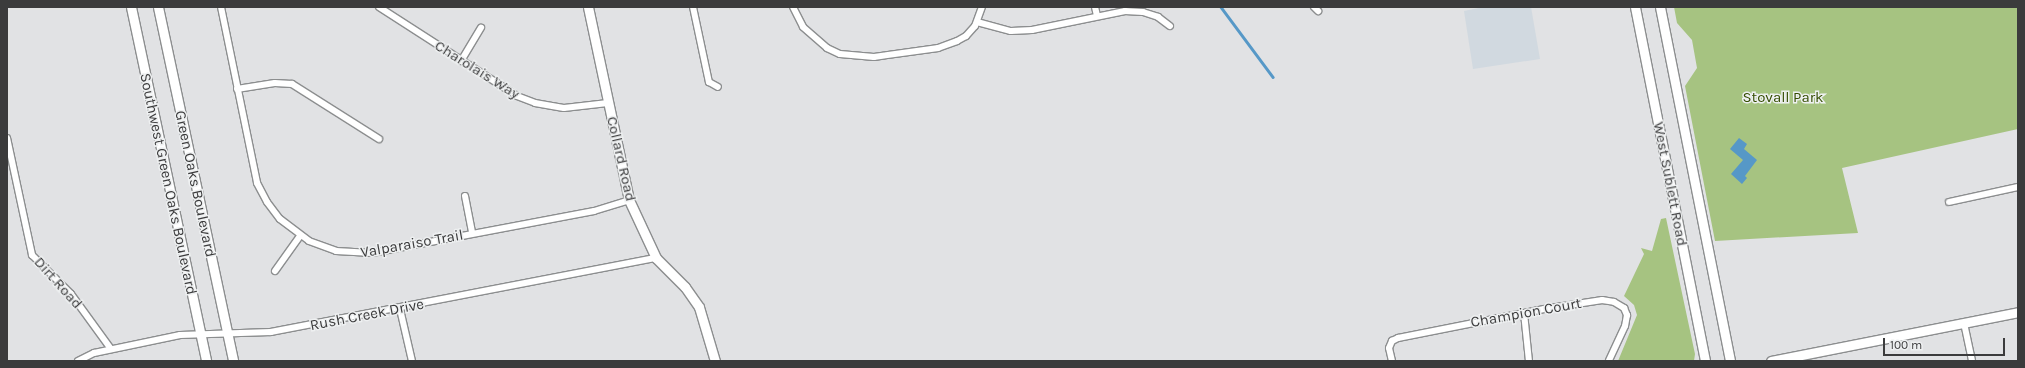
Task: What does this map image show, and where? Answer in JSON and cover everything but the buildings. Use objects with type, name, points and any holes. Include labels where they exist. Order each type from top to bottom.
[{"type":"main road","name":"Southwest Green Oaks Boulevard","points":[[131,7],[206,361]]},
{"type":"main road","name":"Green Oaks Boulevard","points":[[158,7],[226,334],[233,361]]},
{"type":"main road","name":"Collard Road","points":[[588,7],[629,200],[656,258],[685,287],[699,307],[715,361]]},
{"type":"main road","name":"West Sublett Road","points":[[1635,7],[1705,361]]},
{"type":"main road","name":"West Sublett Road","points":[[1660,7],[1730,361]]},
{"type":"main road","points":[[1771,361],[2018,312]]},
{"type":"street","name":"Valparaiso Trail","points":[[221,7],[254,171],[262,193],[280,219],[300,236],[325,248],[358,254],[381,252],[472,233],[594,211],[629,200]]},
{"type":"street","name":"Charolais Way","points":[[379,7],[506,91],[535,103],[573,108],[608,103]]},
{"type":"street","points":[[693,7],[709,82],[718,87]]},
{"type":"street","points":[[793,7],[803,27],[816,40],[840,54],[856,57],[874,57],[938,48],[966,36],[977,22],[982,7]]},
{"type":"street","points":[[1095,7],[1097,16]]},
{"type":"street","points":[[977,22],[1011,31],[1032,30],[1125,10],[1143,12],[1158,17],[1170,26]]},
{"type":"street","points":[[461,61],[481,28]]},
{"type":"street","points":[[237,89],[275,83],[292,84],[379,139]]},
{"type":"street","name":"Dirt Road","points":[[7,138],[32,255],[71,294],[111,349]]},
{"type":"street","points":[[1949,202],[2018,187]]},
{"type":"street","points":[[465,196],[472,233]]},
{"type":"street","points":[[275,271],[300,236]]},
{"type":"street","name":"Rush Creek Drive","points":[[78,361],[94,353],[180,335],[271,332],[400,309],[656,258]]},
{"type":"street","name":"Champion Court","points":[[1392,361],[1389,348],[1392,341],[1398,338],[1524,313],[1602,300],[1614,302],[1624,308],[1627,315],[1625,326],[1609,361]]},
{"type":"street","points":[[400,309],[412,361]]},
{"type":"street","points":[[1524,313],[1530,361]]},
{"type":"street","points":[[1964,323],[1972,361]]},
{"type":"shaded area","points":[[1484,7],[1531,7],[1540,59],[1473,69],[1464,11]]},
{"type":"green space","name":"Stovall Park","points":[[1674,7],[2018,7],[2018,129],[1842,168],[1858,233],[1715,241],[1685,86],[1697,68],[1692,40],[1677,23]]},
{"type":"green space","points":[[1666,218],[1695,354],[1694,361],[1618,361],[1637,315],[1634,305],[1624,296],[1644,254],[1641,248],[1652,251],[1661,219]]},
{"type":"water","points":[[1739,138],[1747,144],[1744,149],[1757,160],[1745,176],[1747,178],[1742,184],[1731,174],[1743,160],[1730,149]]},
{"type":"waterway","points":[[1221,7],[1273,77]]}]
